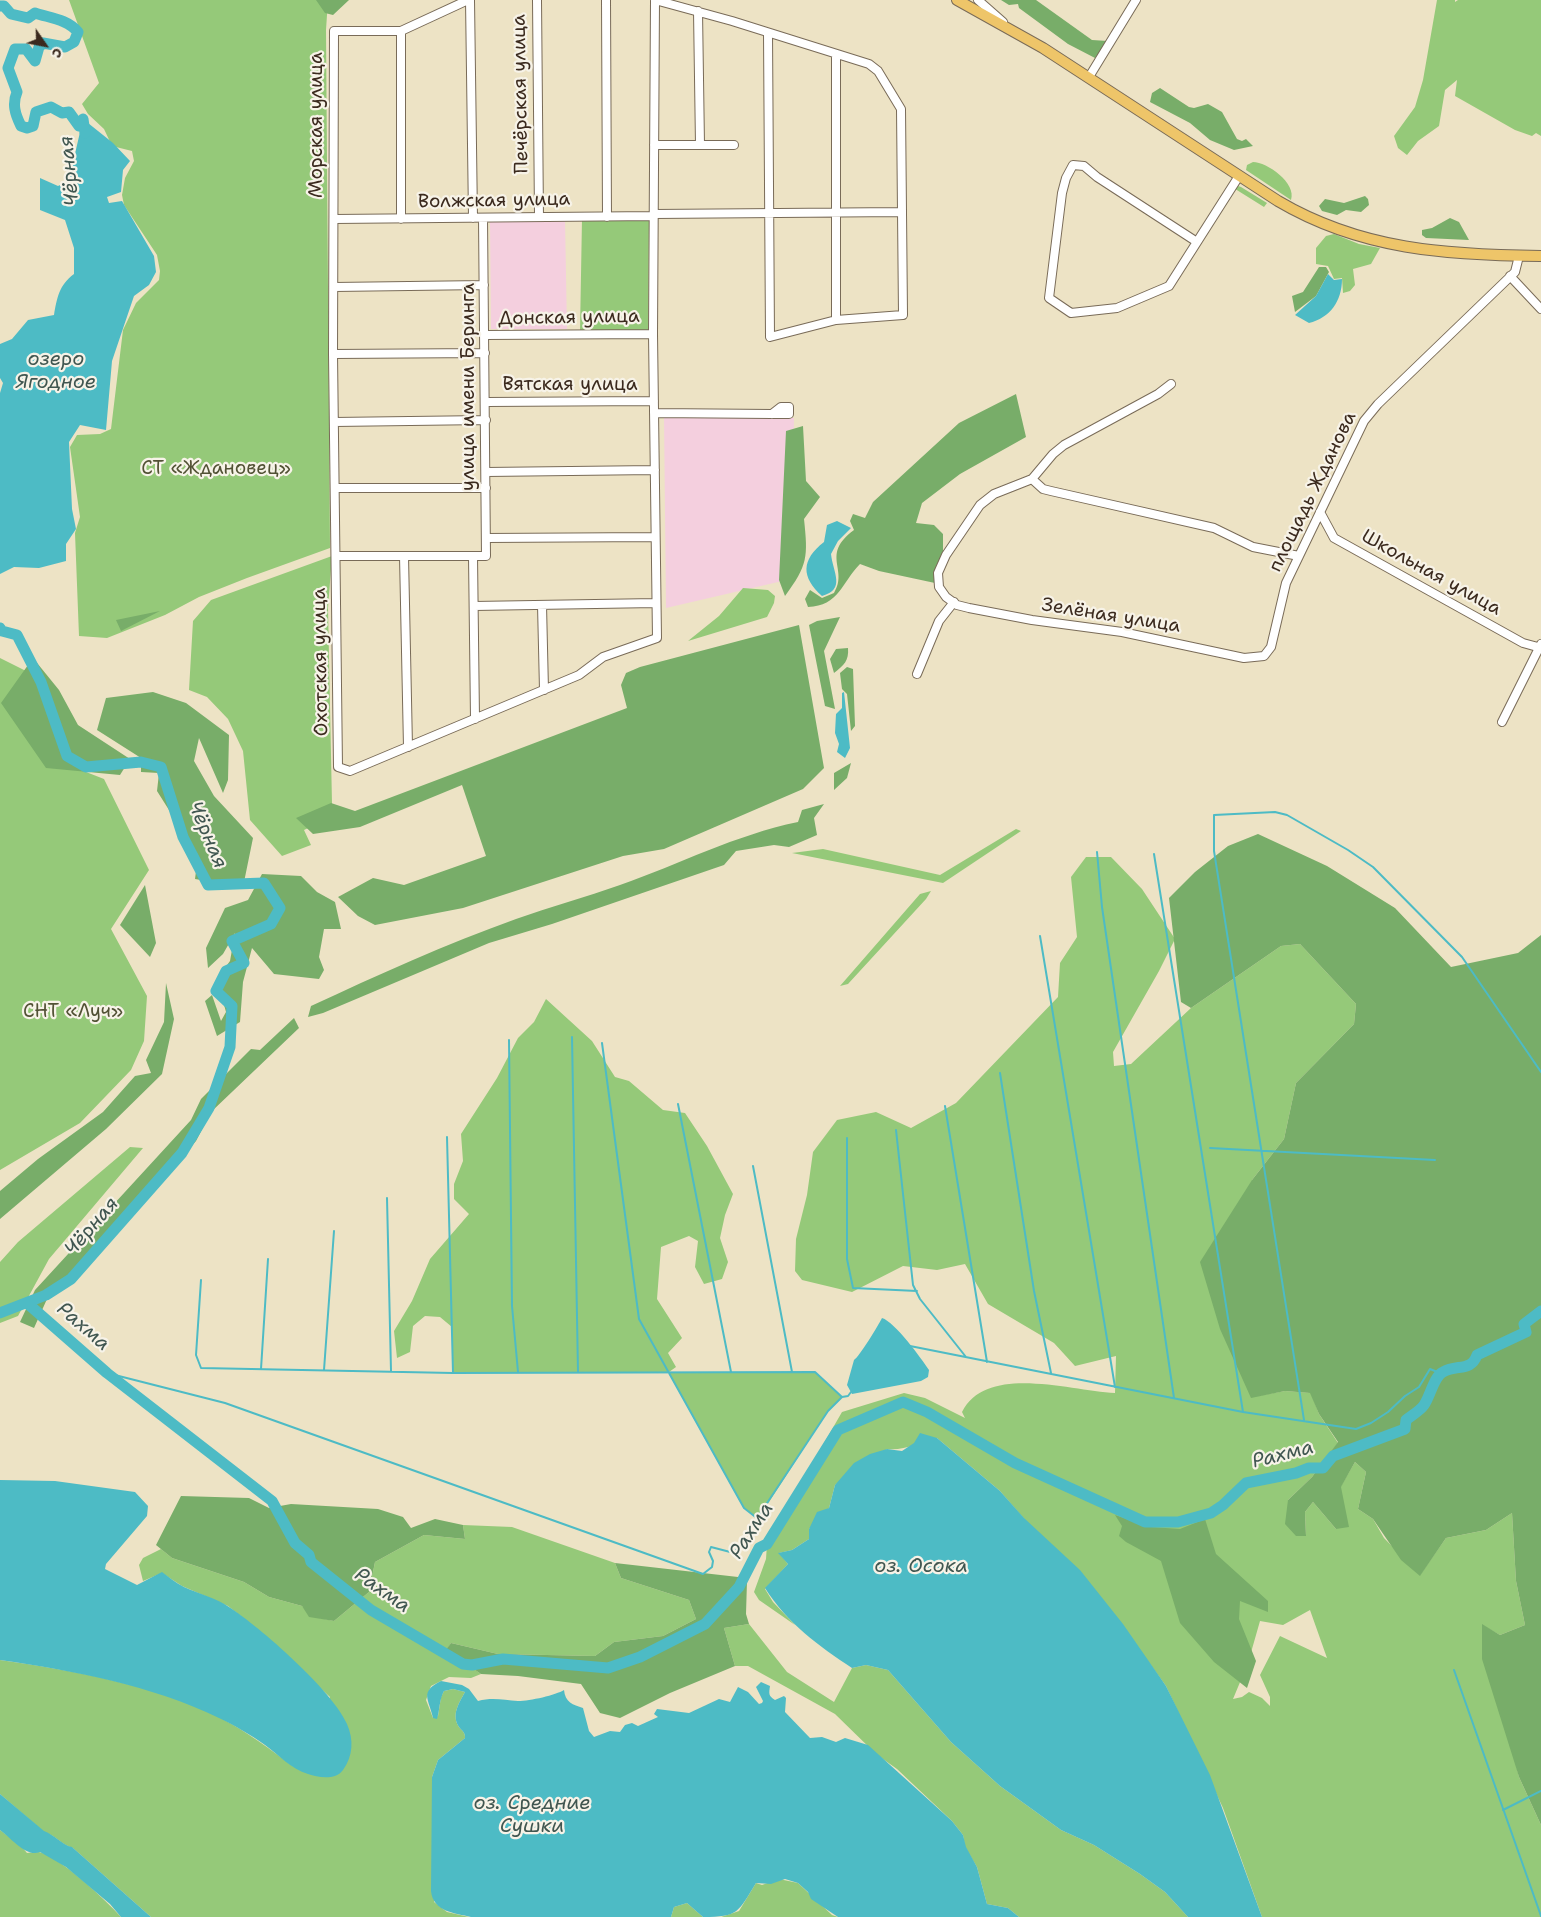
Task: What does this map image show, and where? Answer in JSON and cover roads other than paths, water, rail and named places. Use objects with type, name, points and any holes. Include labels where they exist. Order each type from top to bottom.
[{"type":"main road","points":[[957,0],[1010,28],[1089,77],[1292,210],[1321,223],[1381,243],[1439,252],[1541,256]]},
{"type":"street","points":[[401,219],[401,31],[469,0],[473,218]]},
{"type":"street","name":"Печёрская улица","points":[[537,0],[539,217]]},
{"type":"street","points":[[606,0],[607,217]]},
{"type":"street","points":[[404,556],[408,746],[579,675],[603,657],[657,638],[654,413],[655,0],[698,11],[836,54],[875,67],[901,109],[903,315],[836,320],[770,337],[768,33]]},
{"type":"street","points":[[978,0],[1010,28]]},
{"type":"street","points":[[1089,77],[1136,0]]},
{"type":"street","points":[[698,11],[700,146]]},
{"type":"street","name":"Морская улица","points":[[333,354],[334,31],[401,31]]},
{"type":"street","points":[[836,54],[836,320]]},
{"type":"street","points":[[654,146],[734,145]]},
{"type":"street","points":[[1196,242],[1097,177],[1084,166],[1073,165],[1066,178],[1062,193],[1049,298],[1071,313],[1117,308],[1169,286],[1239,176]]},
{"type":"street","name":"Волжская улица","points":[[334,219],[902,212]]},
{"type":"street","name":"улица имени Беринга","points":[[473,556],[486,556],[484,218]]},
{"type":"street","name":"площадь Жданова","points":[[1268,653],[1286,583],[1372,410],[1510,276],[1518,265],[1519,256]]},
{"type":"street","points":[[1510,276],[1541,309]]},
{"type":"street","points":[[334,287],[484,285]]},
{"type":"street","name":"Донская улица","points":[[485,335],[654,334]]},
{"type":"street","name":"Донская улица","points":[[333,354],[485,354]]},
{"type":"street","name":"Охотская улица","points":[[333,354],[338,767],[350,771],[408,746]]},
{"type":"street","points":[[917,674],[939,621],[952,601],[939,586],[938,573],[946,555],[987,499],[1032,479],[1053,454],[1064,446],[1158,394],[1171,384]]},
{"type":"street","name":"Вятская улица","points":[[486,402],[654,401]]},
{"type":"street","points":[[654,413],[772,414]]},
{"type":"street","points":[[334,422],[486,420]]},
{"type":"street","points":[[486,472],[655,470]]},
{"type":"street","points":[[1032,479],[1043,489],[1051,492],[1214,528],[1253,546],[1299,556]]},
{"type":"street","points":[[335,488],[486,488]]},
{"type":"street","name":"Школьная улица","points":[[1320,512],[1334,538],[1523,643],[1540,646]]},
{"type":"street","points":[[486,538],[656,537]]},
{"type":"street","points":[[336,556],[473,556],[475,718]]},
{"type":"street","name":"Зелёная улица","points":[[952,601],[969,608],[1032,620],[1163,640],[1244,658],[1260,658],[1268,653]]},
{"type":"street","points":[[474,606],[656,603]]},
{"type":"street","points":[[542,605],[544,690]]},
{"type":"street","points":[[1502,722],[1540,646]]},
{"type":"water","name":"озеро Ягодное","points":[[83,119],[113,143],[130,161],[123,170],[121,192],[107,197],[109,203],[122,201],[154,256],[156,272],[149,285],[134,296],[112,361],[106,430],[80,425],[69,442],[72,509],[76,529],[66,544],[66,561],[39,568],[14,567],[0,574],[0,393],[3,383],[0,378],[0,344],[12,339],[28,320],[54,315],[62,287],[74,274],[74,248],[65,220],[40,210],[40,178],[58,186],[69,180]]},
{"type":"water","points":[[1328,274],[1334,280],[1342,279],[1340,294],[1329,313],[1309,323],[1295,315],[1316,296]]},
{"type":"water","points":[[837,521],[851,528],[838,541],[831,554],[836,585],[829,593],[822,596],[810,582],[806,569],[811,555],[824,542],[827,525]]},
{"type":"water","points":[[844,692],[850,748],[845,758],[837,752],[839,744],[835,733],[836,714],[842,708],[842,693]]},
{"type":"water","points":[[882,1318],[894,1326],[914,1349],[929,1370],[928,1377],[921,1381],[852,1394],[847,1385],[854,1360],[864,1348]]},
{"type":"water","name":"оз. Осока","points":[[920,1433],[937,1438],[1000,1491],[1024,1518],[1080,1570],[1123,1624],[1166,1686],[1210,1775],[1262,1917],[1188,1917],[1165,1892],[1140,1874],[1094,1845],[1061,1830],[1000,1786],[951,1742],[888,1670],[866,1665],[852,1668],[804,1633],[774,1601],[765,1588],[788,1564],[778,1553],[792,1550],[809,1539],[809,1529],[817,1512],[829,1508],[835,1485],[854,1463],[870,1454],[887,1449],[902,1451],[914,1443]]},
{"type":"water","points":[[0,1480],[55,1481],[135,1492],[148,1506],[147,1516],[106,1564],[105,1569],[137,1585],[162,1572],[184,1587],[224,1604],[259,1629],[312,1678],[339,1710],[351,1736],[351,1754],[343,1770],[332,1777],[302,1772],[260,1741],[219,1718],[193,1706],[139,1688],[84,1674],[0,1660]]},
{"type":"water","name":"оз. Средние Сушки","points":[[441,1681],[462,1685],[469,1689],[478,1701],[493,1699],[529,1700],[549,1696],[564,1690],[570,1702],[583,1708],[589,1731],[594,1737],[610,1731],[620,1732],[625,1725],[632,1723],[638,1726],[658,1717],[654,1714],[657,1709],[689,1713],[719,1699],[730,1702],[738,1687],[748,1692],[759,1704],[763,1701],[756,1687],[761,1682],[770,1686],[771,1697],[775,1700],[784,1696],[786,1698],[785,1712],[810,1738],[822,1737],[836,1742],[845,1738],[868,1745],[952,1821],[963,1835],[966,1847],[977,1867],[987,1904],[1008,1908],[1019,1917],[838,1917],[811,1899],[808,1892],[798,1883],[785,1879],[771,1884],[756,1883],[741,1907],[731,1914],[715,1917],[703,1917],[687,1903],[674,1907],[671,1917],[471,1917],[452,1913],[436,1903],[431,1891],[432,1777],[438,1760],[465,1738],[457,1723],[456,1714],[460,1700],[465,1692],[453,1689],[444,1691],[437,1719],[433,1718],[427,1696],[430,1689]]},
{"type":"water","points":[[0,1794],[44,1831],[72,1847],[151,1917],[121,1917],[110,1904],[66,1867],[40,1852],[35,1853],[25,1850],[14,1842],[0,1830]]},
{"type":"waterway","name":"Чёрная","points":[[0,6],[4,6],[11,14],[28,18],[35,13],[58,19],[69,24],[78,32],[74,42],[65,47],[43,43],[39,47],[35,61],[26,49],[15,49],[8,68],[17,92],[15,109],[21,126],[27,128],[33,126],[36,112],[51,107],[62,113],[69,112],[79,126],[83,119],[85,133]]},
{"type":"waterway","name":"Чёрная","points":[[0,628],[2,631],[17,635],[41,682],[67,756],[86,767],[141,762],[161,767],[183,837],[208,885],[264,883],[280,908],[271,924],[232,941],[244,963],[226,971],[216,991],[232,1006],[230,1047],[209,1108],[182,1153],[71,1279],[46,1295],[0,1313]]},
{"type":"waterway","points":[[1304,1420],[1214,851],[1214,815],[1275,812],[1287,815],[1348,850],[1373,867],[1462,957],[1541,1072]]},
{"type":"waterway","points":[[1097,852],[1102,907],[1174,1398]]},
{"type":"waterway","points":[[1154,854],[1243,1412]]},
{"type":"waterway","points":[[1040,936],[1115,1387]]},
{"type":"waterway","points":[[572,1037],[578,1372]]},
{"type":"waterway","points":[[509,1040],[512,1306],[518,1372]]},
{"type":"waterway","points":[[602,1043],[639,1319],[744,1508],[758,1519]]},
{"type":"waterway","points":[[1000,1073],[1034,1291],[1051,1373]]},
{"type":"waterway","points":[[678,1104],[731,1372]]},
{"type":"waterway","points":[[945,1106],[987,1362]]},
{"type":"waterway","points":[[896,1130],[913,1285],[920,1299],[966,1357]]},
{"type":"waterway","points":[[447,1137],[453,1373]]},
{"type":"waterway","points":[[847,1138],[847,1259],[853,1288],[917,1291]]},
{"type":"waterway","points":[[1210,1148],[1435,1160]]},
{"type":"waterway","points":[[753,1166],[792,1372]]},
{"type":"waterway","points":[[387,1198],[391,1371]]},
{"type":"waterway","points":[[324,1370],[334,1231]]},
{"type":"waterway","points":[[261,1369],[268,1259]]},
{"type":"waterway","points":[[201,1280],[196,1355],[201,1368],[453,1373],[815,1372],[842,1397]]},
{"type":"waterway","name":"Рахма","points":[[27,1303],[107,1373],[272,1501],[295,1543],[309,1555],[311,1562],[371,1610],[463,1664],[472,1665],[503,1659],[608,1668],[640,1657],[705,1624],[739,1587],[759,1548],[767,1544],[838,1430],[903,1402],[927,1412],[1015,1463],[1145,1522],[1178,1522],[1211,1513],[1223,1505],[1246,1483],[1296,1473],[1309,1468],[1323,1468],[1333,1456],[1405,1429],[1406,1420],[1424,1405],[1440,1374],[1448,1370],[1467,1366],[1471,1364],[1477,1355],[1526,1332],[1524,1324],[1541,1311]]},
{"type":"waterway","points":[[908,1348],[910,1346],[1243,1412],[1356,1429],[1371,1423],[1388,1412],[1405,1396],[1419,1387],[1430,1369],[1440,1373]]},
{"type":"waterway","points":[[107,1373],[225,1403],[703,1574],[712,1567],[713,1561],[709,1552],[711,1547],[734,1553],[828,1411],[842,1397],[848,1396],[851,1392]]},
{"type":"waterway","points":[[1454,1670],[1541,1916]]},
{"type":"waterway","points":[[1503,1810],[1541,1791]]},
{"type":"park label","name":"СТ «Ждановец»","points":[[216,469]]},
{"type":"park label","name":"СНТ «Луч»","points":[[73,1012]]}]
